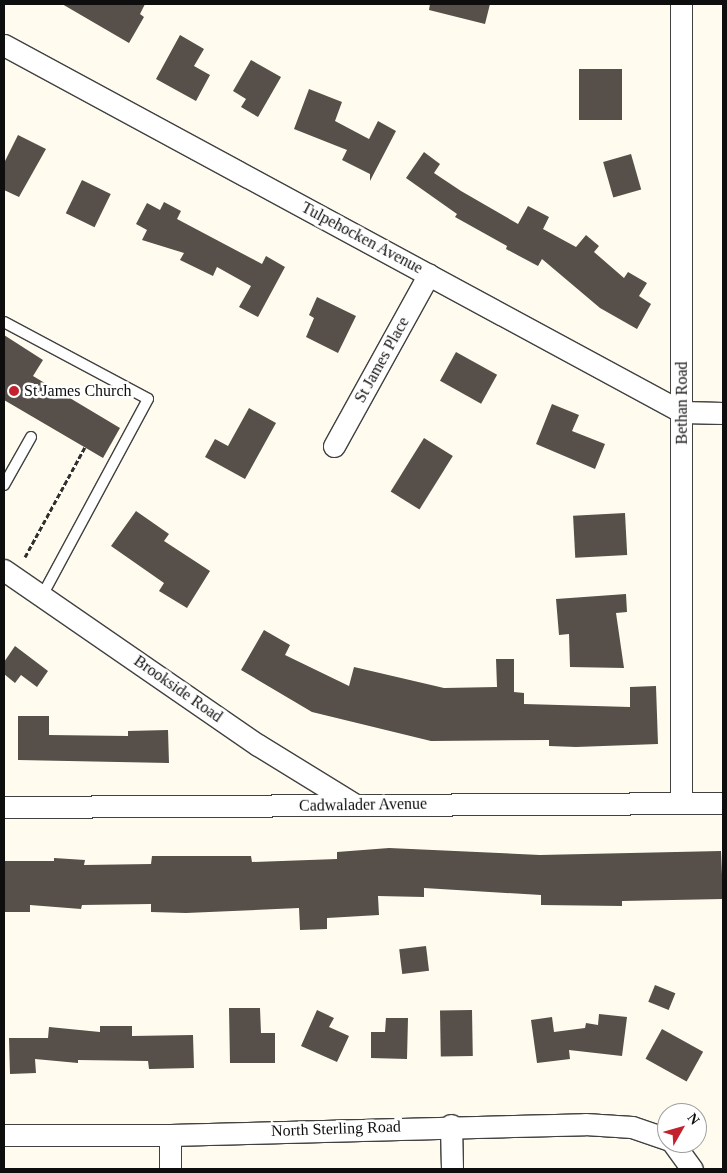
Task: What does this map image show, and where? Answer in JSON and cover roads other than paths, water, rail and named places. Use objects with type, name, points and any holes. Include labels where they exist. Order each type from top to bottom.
[{"type":"street","name":"Bethan Road","points":[[680,803],[682,412],[681,4]]},
{"type":"street","name":"Tulpehocken Avenue","points":[[4,45],[682,412],[723,413]]},
{"type":"street","name":"St James Place","points":[[334,446],[429,274]]},
{"type":"street","name":"Brookside Road","points":[[4,570],[43,594],[258,745],[354,804]]},
{"type":"street","name":"Cadwalader Avenue","points":[[4,807],[723,803]]},
{"type":"street","name":"North Sterling Road","points":[[4,1135],[170,1135],[451,1125],[632,1127],[657,1136]]},
{"type":"street","points":[[451,1125],[452,1169]]},
{"type":"street","points":[[170,1135],[170,1169]]},
{"type":"street","points":[[680,1153],[692,1169]]},
{"type":"lane","points":[[4,322],[148,399],[43,594]]},
{"type":"lane","points":[[4,485],[31,437]]},
{"type":"place","name":"St James Church","points":[[14,391]]}]
